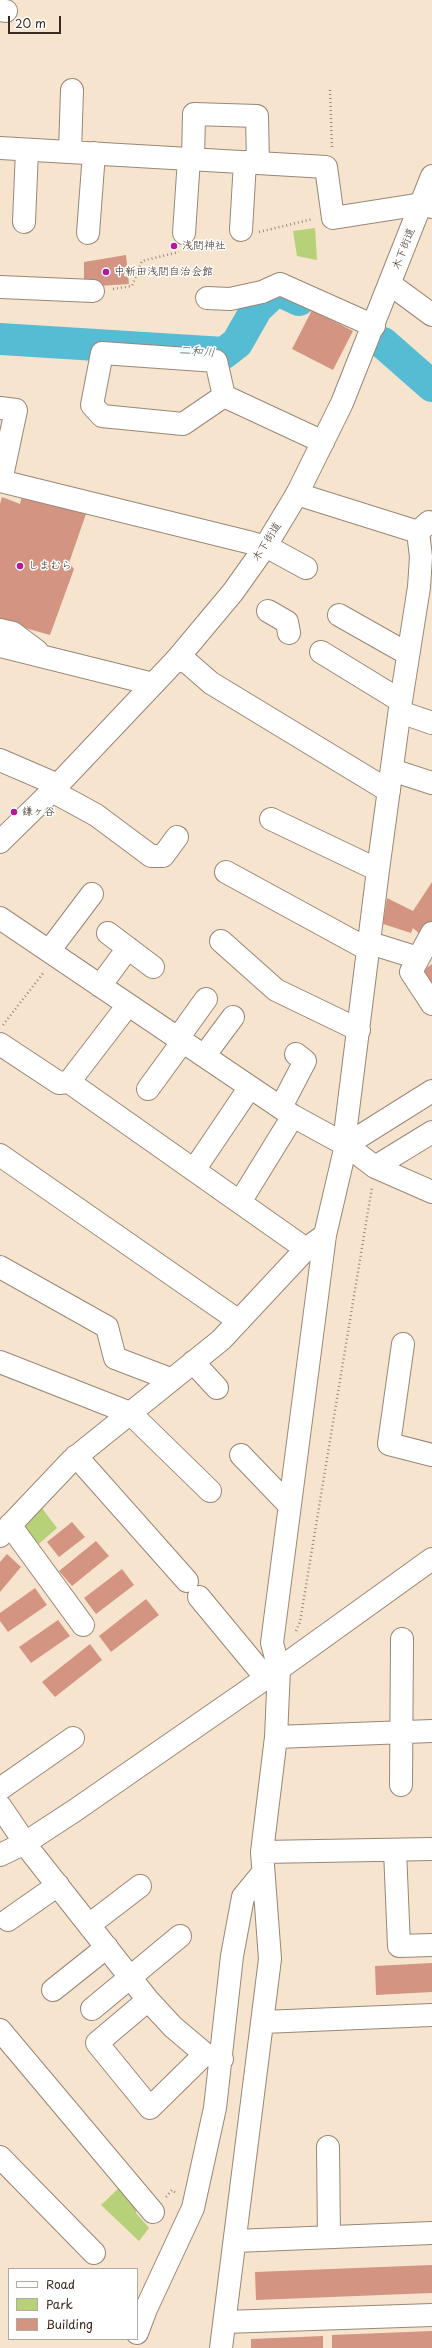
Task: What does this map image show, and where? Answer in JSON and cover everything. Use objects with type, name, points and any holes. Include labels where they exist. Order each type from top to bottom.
[{"type":"street","points":[[70,152],[72,90]]},
{"type":"street","points":[[189,244],[191,159],[194,114],[257,116],[242,234]]},
{"type":"street","points":[[0,148],[326,166],[333,218],[427,205]]},
{"type":"street","points":[[24,222],[27,150]]},
{"type":"street","points":[[88,233],[94,153]]},
{"type":"street","name":"木下街道","points":[[0,842],[55,788],[177,659],[234,592],[265,547],[297,494],[323,442],[374,326],[390,284],[427,205],[432,176]]},
{"type":"street","points":[[207,298],[230,299],[262,292],[280,284],[374,326]]},
{"type":"street","points":[[390,284],[432,315]]},
{"type":"street","points":[[0,287],[93,291]]},
{"type":"street","points":[[102,353],[216,361],[224,396],[183,424],[102,416],[92,405],[102,353]]},
{"type":"street","points":[[224,396],[323,442]]},
{"type":"street","points":[[0,408],[16,410],[0,481],[265,547],[306,568]]},
{"type":"street","points":[[221,2348],[270,1959],[268,1910],[262,1874],[262,1852],[276,1737],[272,1673],[272,1643],[324,1235],[346,1145],[346,1126],[400,706],[408,654],[426,590],[421,557],[425,528],[297,494]]},
{"type":"street","points":[[268,611],[287,622],[289,633]]},
{"type":"street","points":[[338,615],[408,654]]},
{"type":"street","points":[[0,630],[13,633],[44,657]]},
{"type":"street","points":[[0,646],[153,684]]},
{"type":"street","points":[[321,652],[400,706],[432,723]]},
{"type":"street","points":[[177,659],[188,663],[211,683],[389,791]]},
{"type":"street","points":[[0,760],[55,788],[96,815],[151,856],[163,856],[177,837]]},
{"type":"street","points":[[392,770],[432,784]]},
{"type":"street","points":[[271,818],[378,870]]},
{"type":"street","points":[[226,872],[370,946],[418,958]]},
{"type":"street","points":[[52,954],[92,894]]},
{"type":"street","points":[[0,918],[250,1088],[346,1145],[375,1167],[432,1192]]},
{"type":"street","points":[[108,933],[153,967]]},
{"type":"street","points":[[432,933],[410,972],[432,1004]]},
{"type":"street","points":[[221,941],[276,990],[359,1030]]},
{"type":"street","points":[[100,986],[128,948]]},
{"type":"street","points":[[148,1089],[206,999]]},
{"type":"street","points":[[69,1082],[128,1005]]},
{"type":"street","points":[[204,1056],[233,1017]]},
{"type":"street","points":[[0,1044],[59,1083],[69,1082],[306,1249]]},
{"type":"street","points":[[240,1202],[287,1111],[306,1061],[296,1054]]},
{"type":"street","points":[[194,1170],[250,1088]]},
{"type":"street","points":[[346,1145],[432,1091]]},
{"type":"street","points":[[375,1167],[432,1132]]},
{"type":"street","points":[[0,1155],[239,1321]]},
{"type":"street","points":[[83,1625],[5,1530],[76,1456],[170,1379],[221,1340],[306,1249],[324,1235]]},
{"type":"street","points":[[0,1267],[107,1327],[115,1358],[170,1379]]},
{"type":"street","points":[[403,1344],[390,1444],[432,1455]]},
{"type":"street","points":[[0,1362],[130,1413],[210,1491]]},
{"type":"street","points":[[193,1362],[217,1388]]},
{"type":"street","points":[[241,1454],[289,1505]]},
{"type":"street","points":[[76,1456],[193,1589],[272,1673]]},
{"type":"street","points":[[0,1855],[25,1843],[74,1812],[432,1559]]},
{"type":"street","points":[[401,1785],[402,1639]]},
{"type":"street","points":[[276,1737],[432,1731]]},
{"type":"street","points":[[0,1789],[73,1738]]},
{"type":"street","points":[[0,1806],[25,1843],[148,2000],[173,2027],[213,2057]]},
{"type":"street","points":[[262,1852],[432,1849]]},
{"type":"street","points":[[395,1850],[399,1946],[432,1945]]},
{"type":"street","points":[[138,2330],[146,2309],[193,2208],[215,2108],[213,2057],[243,1897],[262,1874]]},
{"type":"street","points":[[8,1920],[58,1885]]},
{"type":"street","points":[[89,1925],[140,1886]]},
{"type":"street","points":[[92,2009],[180,1936]]},
{"type":"street","points":[[53,1990],[107,1947]]},
{"type":"street","points":[[148,2000],[97,2043],[150,2108],[213,2057]]},
{"type":"street","points":[[263,2022],[432,2014]]},
{"type":"street","points":[[0,2030],[153,2212]]},
{"type":"street","points":[[328,2147],[329,2237]]},
{"type":"street","points":[[0,2157],[94,2253]]},
{"type":"street","points":[[235,2241],[432,2233]]},
{"type":"street","points":[[225,2322],[432,2315]]},
{"type":"path","points":[[326,166],[333,164],[330,90]]},
{"type":"path","points":[[93,291],[132,286],[142,261],[189,244],[333,214]]},
{"type":"path","points":[[0,1028],[52,954]]},
{"type":"path","points":[[294,1637],[300,1622],[375,1167]]},
{"type":"path","points":[[153,2212],[172,2190],[193,2208]]},
{"type":"green space","points":[[315,228],[317,260],[297,256],[293,231]]},
{"type":"green space","points":[[38,1503],[57,1528],[34,1548],[23,1525]]},
{"type":"green space","points":[[120,2187],[136,2206],[136,2213],[149,2228],[139,2241],[101,2205]]},
{"type":"building","points":[[126,255],[129,284],[84,287],[84,262]]},
{"type":"building","points":[[312,310],[353,331],[333,370],[292,349]]},
{"type":"building","points":[[23,492],[87,511],[69,563],[74,569],[50,635],[0,621],[0,504],[2,497],[20,504]]},
{"type":"building","points":[[432,882],[432,921],[423,937],[413,928],[411,933],[383,924],[387,898],[413,911]]},
{"type":"building","points":[[432,964],[432,989],[421,972]]},
{"type":"building","points":[[72,1522],[85,1537],[59,1557],[47,1542]]},
{"type":"building","points":[[96,1541],[109,1556],[72,1586],[59,1571]]},
{"type":"building","points":[[7,1554],[21,1567],[0,1592],[0,1562]]},
{"type":"building","points":[[122,1569],[134,1585],[96,1614],[84,1598]]},
{"type":"building","points":[[35,1588],[47,1605],[8,1632],[0,1621],[0,1613]]},
{"type":"building","points":[[146,1599],[159,1615],[111,1652],[99,1636]]},
{"type":"building","points":[[58,1620],[70,1636],[31,1663],[19,1647]]},
{"type":"building","points":[[90,1644],[102,1660],[55,1697],[42,1682]]},
{"type":"building","points":[[432,1963],[432,1992],[376,1995],[375,1966]]},
{"type":"building","points":[[432,2265],[432,2293],[256,2300],[255,2272]]},
{"type":"building","points":[[432,2331],[432,2348],[332,2348],[332,2335]]},
{"type":"building","points":[[323,2336],[323,2348],[251,2348],[251,2339]]},
{"type":"waterway","name":"二和川","points":[[0,339],[224,353],[237,343],[257,308],[273,293],[282,292],[299,300]]},
{"type":"waterway","name":"二和川","points":[[383,343],[432,386]]},
{"type":"place","name":"浅間神社","points":[[174,246]]},
{"type":"place","name":"中新田浅間自治会館","points":[[106,272]]},
{"type":"place","name":"しまむら","points":[[20,566]]},
{"type":"place","name":"鎌ヶ谷","points":[[14,812]]}]
